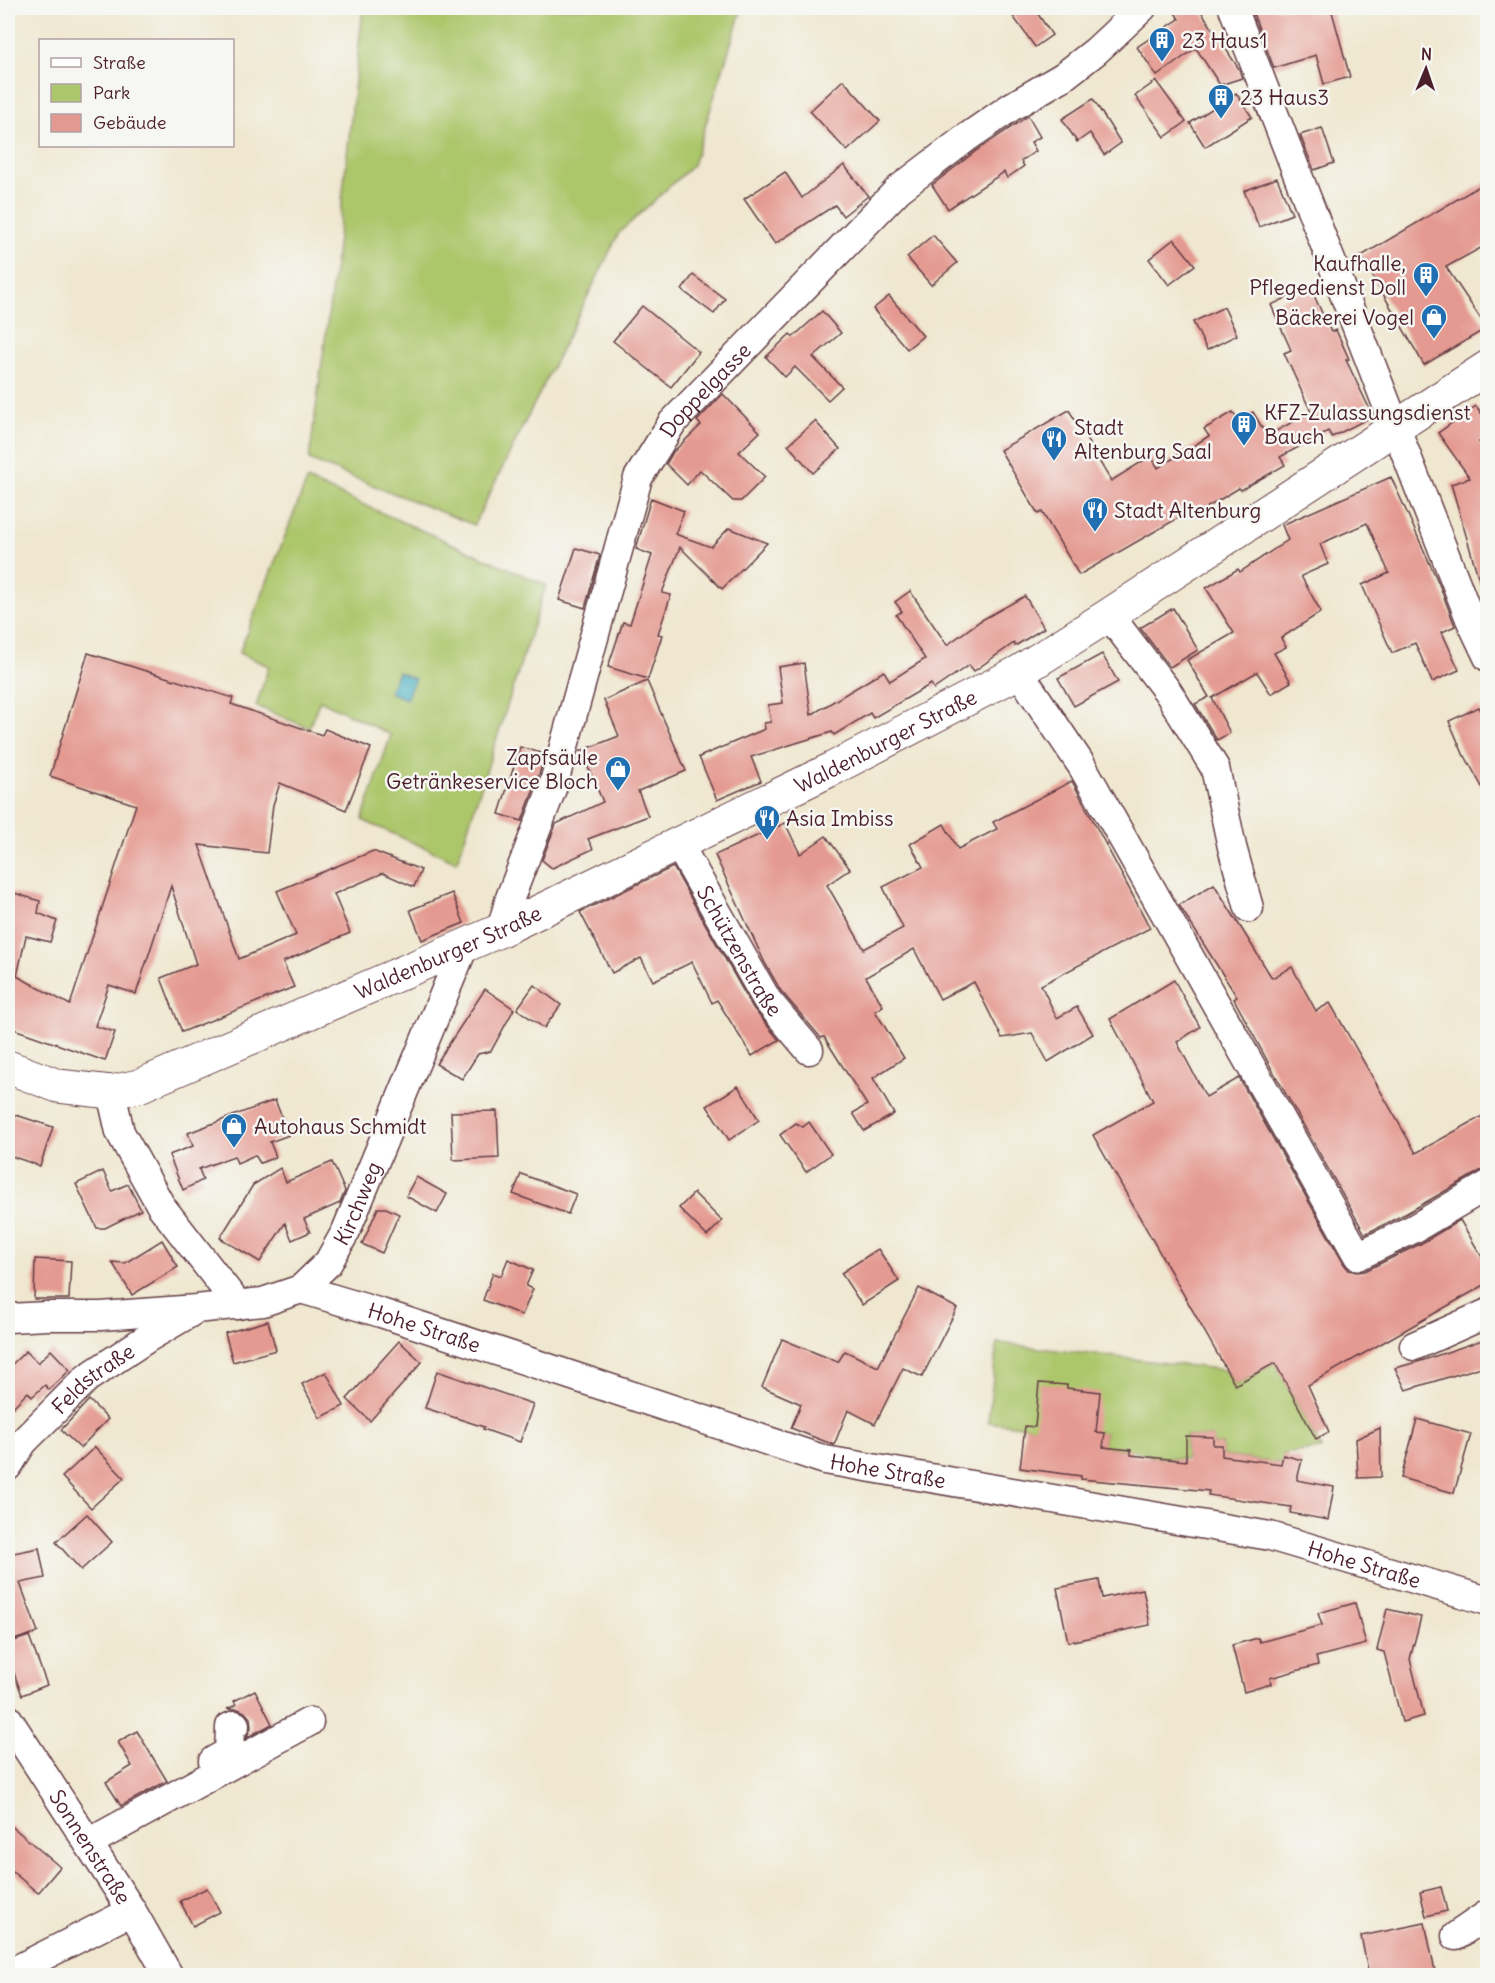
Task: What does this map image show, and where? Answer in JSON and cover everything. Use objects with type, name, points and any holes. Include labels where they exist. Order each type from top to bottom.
[{"type":"main road","name":"Waldenburger Straße","points":[[8,1067],[58,1086],[111,1092],[140,1086],[501,930],[830,770],[1019,672],[1488,367]]},
{"type":"street","name":"Doppelgasse","points":[[501,930],[510,898],[553,786],[638,478],[672,423],[899,189],[1011,107],[1064,76],[1096,51],[1142,8]]},
{"type":"street","points":[[1233,8],[1470,619],[1488,657]]},
{"type":"street","points":[[1109,615],[1168,692],[1215,768],[1232,847],[1249,908]]},
{"type":"street","points":[[1019,672],[1082,766],[1358,1256],[1416,1228],[1488,1185]]},
{"type":"street","name":"Schützenstraße","points":[[679,845],[767,1000],[809,1050]]},
{"type":"street","name":"Kirchweg","points":[[8,1318],[101,1316],[238,1305],[263,1302],[301,1290],[328,1263],[346,1231],[464,946]]},
{"type":"street","points":[[111,1092],[120,1132],[161,1206],[238,1305]]},
{"type":"street","name":"Hohe Straße","points":[[301,1290],[381,1313],[825,1460],[1270,1536],[1488,1601]]},
{"type":"street","name":"Feldstraße","points":[[8,1466],[23,1442],[87,1378],[196,1309]]},
{"type":"street","points":[[1414,1346],[1488,1313]]},
{"type":"street","name":"Sonnenstraße","points":[[8,1719],[132,1911],[170,1976]]},
{"type":"street","points":[[88,1843],[309,1722]]},
{"type":"street","points":[[215,1774],[213,1761],[229,1752],[230,1727],[235,1725]]},
{"type":"street","points":[[8,1974],[132,1911]]},
{"type":"street","points":[[1455,1936],[1488,1914]]},
{"type":"green space","points":[[363,8],[742,8],[693,165],[619,233],[474,525],[309,460],[335,265]]},
{"type":"green space","points":[[307,480],[546,585],[457,862],[362,820],[391,735],[320,700],[309,728],[256,706],[269,666],[239,653]]},
{"type":"green space","points":[[997,1343],[1225,1370],[1236,1385],[1275,1363],[1321,1449],[1284,1454],[1281,1463],[1222,1456],[1222,1445],[1213,1445],[1213,1437],[1186,1436],[1186,1459],[1155,1457],[1131,1450],[1103,1447],[1105,1433],[1073,1432],[988,1422]]},
{"type":"water","points":[[398,672],[415,679],[406,699],[389,692]]},
{"type":"building","points":[[1007,8],[1034,8],[1052,35],[1035,47]]},
{"type":"building","points":[[1172,8],[1199,8],[1239,69],[1242,78],[1220,85],[1196,48],[1157,76],[1137,47],[1179,19]]},
{"type":"building","points":[[1251,8],[1331,8],[1350,77],[1324,84],[1316,55],[1274,68]]},
{"type":"building","points":[[843,80],[880,121],[847,151],[810,111]]},
{"type":"building","points":[[1156,81],[1186,122],[1165,137],[1135,96]]},
{"type":"building","name":"23 Haus3","points":[[1236,93],[1252,117],[1205,147],[1190,123]]},
{"type":"building","points":[[1093,99],[1121,143],[1104,155],[1090,133],[1077,142],[1062,119]]},
{"type":"building","points":[[1028,116],[1040,137],[1031,142],[1036,151],[1021,161],[1024,166],[1007,178],[1004,172],[948,209],[932,185],[976,151]]},
{"type":"building","points":[[1322,128],[1334,163],[1314,170],[1300,135]]},
{"type":"building","points":[[844,165],[868,196],[843,216],[835,205],[775,244],[744,199],[785,172],[802,198]]},
{"type":"building","points":[[1277,178],[1292,214],[1259,227],[1244,191]]},
{"type":"building","name":"Kaufhalle, Pflegedienst Doll","points":[[1488,181],[1488,244],[1446,267],[1487,328],[1424,365],[1361,256]]},
{"type":"building","points":[[933,235],[957,263],[931,285],[907,257]]},
{"type":"building","points":[[1174,239],[1195,265],[1169,285],[1149,259]]},
{"type":"building","points":[[693,275],[725,299],[714,314],[682,290]]},
{"type":"building","points":[[1310,287],[1331,332],[1336,330],[1349,359],[1346,360],[1373,416],[1332,437],[1328,431],[1280,457],[1285,465],[1241,490],[1239,488],[1195,515],[1192,510],[1079,575],[1042,512],[1038,514],[1000,450],[1069,410],[1111,481],[1151,456],[1158,468],[1209,436],[1204,429],[1233,412],[1239,421],[1253,412],[1267,436],[1311,412],[1284,353],[1291,350],[1271,305]]},
{"type":"building","points":[[889,296],[923,336],[907,349],[873,309]]},
{"type":"building","points":[[642,306],[699,352],[671,387],[613,341]]},
{"type":"building","points":[[1224,307],[1237,335],[1207,350],[1193,322]]},
{"type":"building","points":[[822,311],[841,333],[813,357],[842,387],[828,400],[795,367],[785,377],[766,357],[790,334],[793,337]]},
{"type":"building","points":[[723,394],[760,432],[739,452],[765,477],[741,501],[733,501],[700,470],[687,485],[666,464],[673,452],[701,425],[697,421]]},
{"type":"building","points":[[1476,406],[1488,422],[1488,436],[1479,442],[1488,453],[1488,590],[1482,590],[1451,484],[1470,478],[1438,433]]},
{"type":"building","points":[[815,421],[840,449],[813,473],[788,445]]},
{"type":"building","points":[[1391,477],[1439,584],[1455,626],[1442,632],[1459,670],[1432,682],[1415,643],[1392,653],[1362,585],[1389,573],[1367,523],[1320,544],[1328,564],[1301,576],[1321,612],[1281,638],[1286,647],[1274,653],[1291,682],[1271,694],[1257,672],[1212,698],[1230,733],[1217,740],[1195,704],[1209,697],[1187,660],[1234,633],[1206,588],[1238,569],[1240,572],[1288,540],[1282,525]]},
{"type":"building","points":[[651,498],[684,511],[675,534],[711,547],[729,528],[767,543],[722,589],[680,547],[662,593],[671,595],[658,634],[662,635],[648,679],[608,667],[623,622],[630,624],[652,555],[636,549]]},
{"type":"building","points":[[576,548],[600,555],[585,608],[559,600]]},
{"type":"building","points":[[910,591],[947,645],[980,621],[1025,596],[1044,628],[1015,646],[1014,643],[974,671],[969,665],[934,689],[931,684],[873,718],[870,713],[834,735],[832,732],[751,757],[761,781],[717,800],[699,757],[765,729],[764,723],[771,722],[768,705],[783,703],[778,667],[804,663],[811,715],[884,671],[890,681],[925,659],[896,615],[902,611],[895,602]]},
{"type":"building","points":[[1173,608],[1198,650],[1170,667],[1140,628]]},
{"type":"building","points":[[88,653],[233,698],[231,704],[322,735],[325,729],[371,748],[346,810],[280,783],[273,805],[267,853],[199,845],[239,959],[296,935],[277,891],[373,851],[421,870],[414,887],[383,873],[334,894],[350,933],[283,962],[294,987],[182,1032],[161,978],[196,964],[171,886],[136,994],[109,985],[95,1026],[115,1032],[105,1061],[8,1027],[8,891],[40,901],[38,913],[57,921],[50,942],[26,936],[17,976],[70,1005],[136,805],[50,776]]},
{"type":"building","points":[[1102,654],[1118,682],[1074,706],[1058,678]]},
{"type":"building","points":[[647,681],[686,771],[638,791],[648,816],[588,839],[593,849],[552,868],[542,860],[556,824],[603,802],[581,751],[619,736],[604,700]]},
{"type":"building","points":[[1479,707],[1488,726],[1488,798],[1464,756],[1449,721]]},
{"type":"building","points":[[520,747],[545,754],[522,821],[499,814]]},
{"type":"building","points":[[1072,781],[1150,928],[1041,985],[1057,1018],[1077,1007],[1093,1034],[1048,1062],[1032,1033],[1002,1038],[974,982],[940,999],[914,949],[866,977],[883,1006],[875,1011],[904,1058],[873,1078],[894,1114],[864,1131],[853,1113],[867,1105],[824,1037],[821,1038],[781,991],[764,961],[715,855],[785,823],[800,854],[826,836],[850,869],[827,885],[864,949],[903,928],[883,887],[923,867],[910,844],[944,824],[958,849],[997,829],[993,822]]},
{"type":"building","points":[[673,867],[753,1008],[779,1040],[752,1056],[717,1000],[712,1003],[692,962],[653,981],[641,958],[612,973],[580,912]]},
{"type":"building","points":[[1214,884],[1272,978],[1292,967],[1316,1011],[1330,1003],[1416,1153],[1488,1113],[1488,1169],[1480,1171],[1365,1234],[1268,1062],[1234,999],[1237,997],[1179,905]]},
{"type":"building","points":[[452,893],[464,923],[422,940],[410,910]]},
{"type":"building","points":[[1174,980],[1200,1027],[1177,1042],[1206,1097],[1239,1078],[1349,1270],[1365,1271],[1422,1243],[1460,1220],[1488,1267],[1488,1283],[1308,1385],[1329,1432],[1316,1439],[1275,1363],[1235,1385],[1093,1135],[1153,1101],[1110,1019]]},
{"type":"building","points":[[534,985],[561,1005],[544,1028],[517,1009]]},
{"type":"building","points":[[485,989],[514,1009],[491,1051],[478,1054],[462,1079],[436,1064]]},
{"type":"building","points":[[738,1086],[759,1120],[729,1140],[707,1106]]},
{"type":"building","name":"Autohaus Schmidt","points":[[275,1100],[289,1135],[270,1142],[276,1157],[260,1163],[255,1155],[237,1163],[234,1156],[199,1169],[203,1180],[183,1190],[169,1155],[193,1146],[188,1133]]},
{"type":"building","points":[[497,1111],[499,1158],[453,1160],[451,1112]]},
{"type":"building","points":[[13,1114],[53,1127],[40,1166],[8,1155],[8,1129]]},
{"type":"building","points":[[809,1122],[831,1154],[806,1172],[780,1135],[796,1123],[803,1127]]},
{"type":"building","points":[[332,1162],[345,1191],[340,1203],[304,1219],[310,1232],[292,1240],[285,1223],[260,1262],[220,1238],[253,1185],[280,1168],[286,1182]]},
{"type":"building","points":[[103,1171],[112,1191],[128,1184],[141,1210],[105,1228],[97,1228],[76,1184]]},
{"type":"building","points":[[521,1174],[576,1194],[568,1214],[513,1194]]},
{"type":"building","points":[[416,1177],[447,1194],[437,1213],[406,1196]]},
{"type":"building","points":[[694,1193],[722,1221],[707,1236],[679,1208]]},
{"type":"building","points":[[378,1208],[386,1208],[399,1214],[382,1253],[362,1244]]},
{"type":"building","points":[[162,1240],[178,1267],[132,1295],[112,1262],[125,1263]]},
{"type":"building","points":[[878,1249],[899,1281],[862,1305],[841,1273]]},
{"type":"building","points":[[35,1259],[71,1261],[69,1299],[34,1299]]},
{"type":"building","points":[[508,1259],[533,1270],[526,1286],[533,1289],[522,1315],[483,1300],[493,1273],[501,1276]]},
{"type":"building","points":[[919,1288],[957,1308],[922,1377],[903,1368],[875,1424],[848,1410],[834,1445],[791,1428],[801,1404],[762,1387],[782,1339],[838,1362],[845,1351],[878,1367]]},
{"type":"building","points":[[268,1321],[276,1350],[233,1362],[225,1333]]},
{"type":"building","points":[[1488,1338],[1488,1365],[1406,1390],[1395,1368],[1421,1361]]},
{"type":"building","points":[[399,1341],[422,1362],[370,1421],[347,1399]]},
{"type":"building","points":[[51,1350],[70,1370],[49,1390],[45,1385],[32,1397],[28,1392],[8,1412],[8,1368],[26,1351],[38,1363]]},
{"type":"building","points":[[437,1371],[533,1404],[520,1442],[483,1429],[484,1427],[425,1408]]},
{"type":"building","points":[[326,1372],[344,1406],[320,1418],[302,1384]]},
{"type":"building","points":[[1039,1383],[1067,1385],[1067,1388],[1100,1392],[1096,1432],[1105,1433],[1103,1447],[1131,1450],[1131,1455],[1186,1461],[1186,1436],[1213,1437],[1213,1445],[1222,1445],[1222,1456],[1281,1464],[1283,1455],[1302,1460],[1297,1480],[1334,1487],[1328,1520],[1290,1513],[1291,1507],[1208,1495],[1209,1491],[1081,1479],[1081,1476],[1020,1468],[1025,1426],[1035,1427]]},
{"type":"building","points":[[89,1400],[108,1419],[80,1448],[61,1430]]},
{"type":"building","points":[[1417,1419],[1471,1434],[1454,1493],[1401,1478]]},
{"type":"building","points":[[1380,1428],[1381,1477],[1358,1478],[1356,1439]]},
{"type":"building","points":[[95,1447],[124,1478],[91,1508],[62,1477]]},
{"type":"building","points":[[87,1514],[112,1542],[81,1570],[56,1542]]},
{"type":"building","points":[[39,1548],[45,1578],[20,1583],[38,1632],[14,1640],[8,1621],[8,1554]]},
{"type":"building","points":[[1099,1580],[1102,1598],[1143,1589],[1150,1625],[1068,1642],[1057,1588]]},
{"type":"building","points":[[1355,1603],[1366,1644],[1316,1657],[1318,1665],[1270,1678],[1271,1684],[1244,1692],[1232,1645],[1258,1638],[1260,1642],[1322,1625],[1318,1613]]},
{"type":"building","points":[[1387,1609],[1421,1617],[1410,1659],[1424,1716],[1402,1722],[1384,1652],[1377,1650]]},
{"type":"building","points":[[29,1636],[47,1685],[22,1695],[8,1657],[8,1643]]},
{"type":"building","points":[[255,1690],[272,1724],[246,1738],[251,1728],[250,1718],[238,1709],[227,1709],[236,1705],[234,1701]]},
{"type":"building","points":[[137,1731],[167,1781],[121,1806],[106,1782],[132,1766],[118,1742]]},
{"type":"building","points":[[8,1823],[60,1867],[38,1893],[8,1868]]},
{"type":"building","points":[[1441,1887],[1447,1911],[1426,1916],[1420,1892]]},
{"type":"building","points":[[207,1888],[220,1912],[193,1926],[180,1901]]},
{"type":"building","points":[[1425,1923],[1436,1976],[1369,1976],[1361,1936]]},
{"type":"place","name":"23 Haus1","points":[[1162,63]]},
{"type":"place","name":"23 Haus3","points":[[1221,120]]},
{"type":"place","name":"Kaufhalle, Pflegedienst Doll","points":[[1426,298]]},
{"type":"place","name":"Bäckerei Vogel","points":[[1434,340]]},
{"type":"place","name":"KFZ-Zulassungsdienst Bauch","points":[[1244,447]]},
{"type":"place","name":"Stadt Altenburg Saal","points":[[1054,462]]},
{"type":"place","name":"Stadt Altenburg","points":[[1095,533]]},
{"type":"place","name":"Zapfsäule Getränkeservice Bloch","points":[[618,792]]},
{"type":"place","name":"Asia Imbiss","points":[[767,841]]},
{"type":"place","name":"Autohaus Schmidt","points":[[234,1149]]}]
